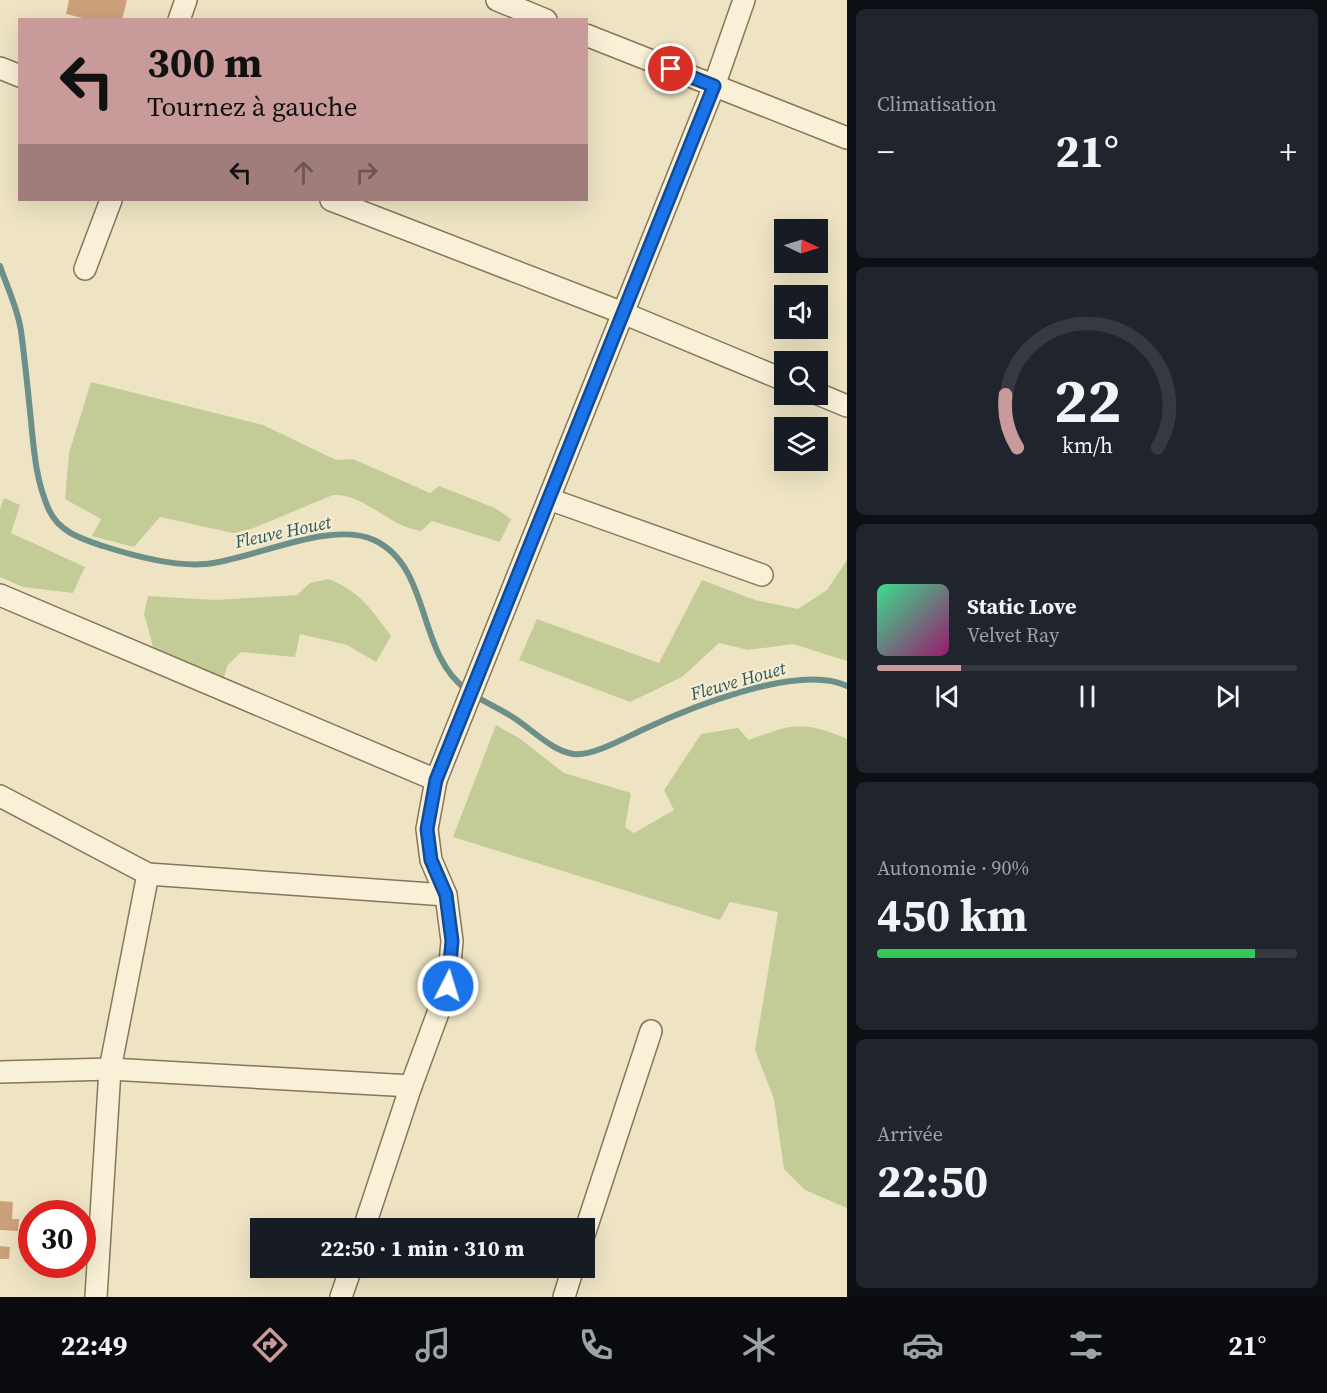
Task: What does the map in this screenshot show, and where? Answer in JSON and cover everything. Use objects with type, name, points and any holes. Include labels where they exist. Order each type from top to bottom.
[{"type":"street","points":[[180,18],[186,0]]},
{"type":"street","points":[[497,0],[541,18]]},
{"type":"street","points":[[367,1218],[411,1086],[448,986],[452,941],[446,895],[431,860],[427,829],[436,780],[714,86],[744,0]]},
{"type":"street","points":[[588,36],[847,138]]},
{"type":"street","points":[[0,68],[18,75]]},
{"type":"street","points":[[85,269],[111,201]]},
{"type":"street","points":[[334,201],[623,313],[774,376]]},
{"type":"street","points":[[828,398],[847,406]]},
{"type":"street","points":[[549,499],[762,575]]},
{"type":"street","points":[[2,602],[436,780]]},
{"type":"street","points":[[0,796],[148,874],[446,895]]},
{"type":"street","points":[[96,1297],[110,1069],[148,874]]},
{"type":"street","points":[[590,1218],[651,1030]]},
{"type":"street","points":[[0,1072],[110,1069],[411,1086]]},
{"type":"street","points":[[341,1297],[348,1278]]},
{"type":"street","points":[[564,1297],[570,1278]]},
{"type":"green space","points":[[91,382],[263,425],[336,460],[353,459],[430,493],[439,486],[495,508],[511,519],[500,542],[432,521],[421,531],[409,528],[355,499],[333,495],[251,529],[233,533],[160,517],[134,547],[92,536],[101,519],[65,499],[69,453]]},
{"type":"green space","points":[[4,498],[20,505],[11,533],[85,567],[73,593],[23,587],[0,577],[0,509]]},
{"type":"green space","points":[[847,560],[847,661],[793,644],[748,650],[719,643],[682,677],[630,702],[519,660],[537,619],[659,663],[702,580],[755,600],[798,609],[827,590]]},
{"type":"green space","points":[[328,579],[357,595],[371,609],[391,636],[376,662],[347,645],[300,634],[295,657],[241,652],[227,666],[220,695],[156,657],[144,614],[148,596],[216,600],[297,595],[310,583]]},
{"type":"green space","points":[[496,725],[519,738],[564,773],[631,793],[625,827],[634,833],[674,810],[664,790],[701,734],[738,728],[749,740],[776,730],[798,726],[819,729],[847,739],[847,1208],[805,1190],[784,1169],[774,1099],[755,1050],[778,912],[730,902],[720,920],[453,837]]},
{"type":"building","points":[[69,0],[127,0],[122,18],[83,18],[66,14]]},
{"type":"building","points":[[0,1201],[13,1202],[12,1219],[18,1219],[18,1231],[0,1230]]},
{"type":"building","points":[[0,1246],[10,1247],[9,1259],[0,1259]]},
{"type":"waterway","name":"Fleuve Houet","points":[[0,266],[20,323],[38,477],[49,510],[59,524],[72,534],[87,541],[141,557],[181,564],[225,561],[314,537],[356,535],[374,540],[393,553],[406,570],[439,655],[451,674],[467,690]]},
{"type":"waterway","name":"Fleuve Houet","points":[[475,696],[511,716],[556,748],[580,754],[608,746],[662,721],[744,691],[801,680],[826,680],[847,686]]},
{"type":"route","points":[[448,986],[452,941],[446,895],[431,860],[427,829],[436,780],[714,86],[671,69]]}]
